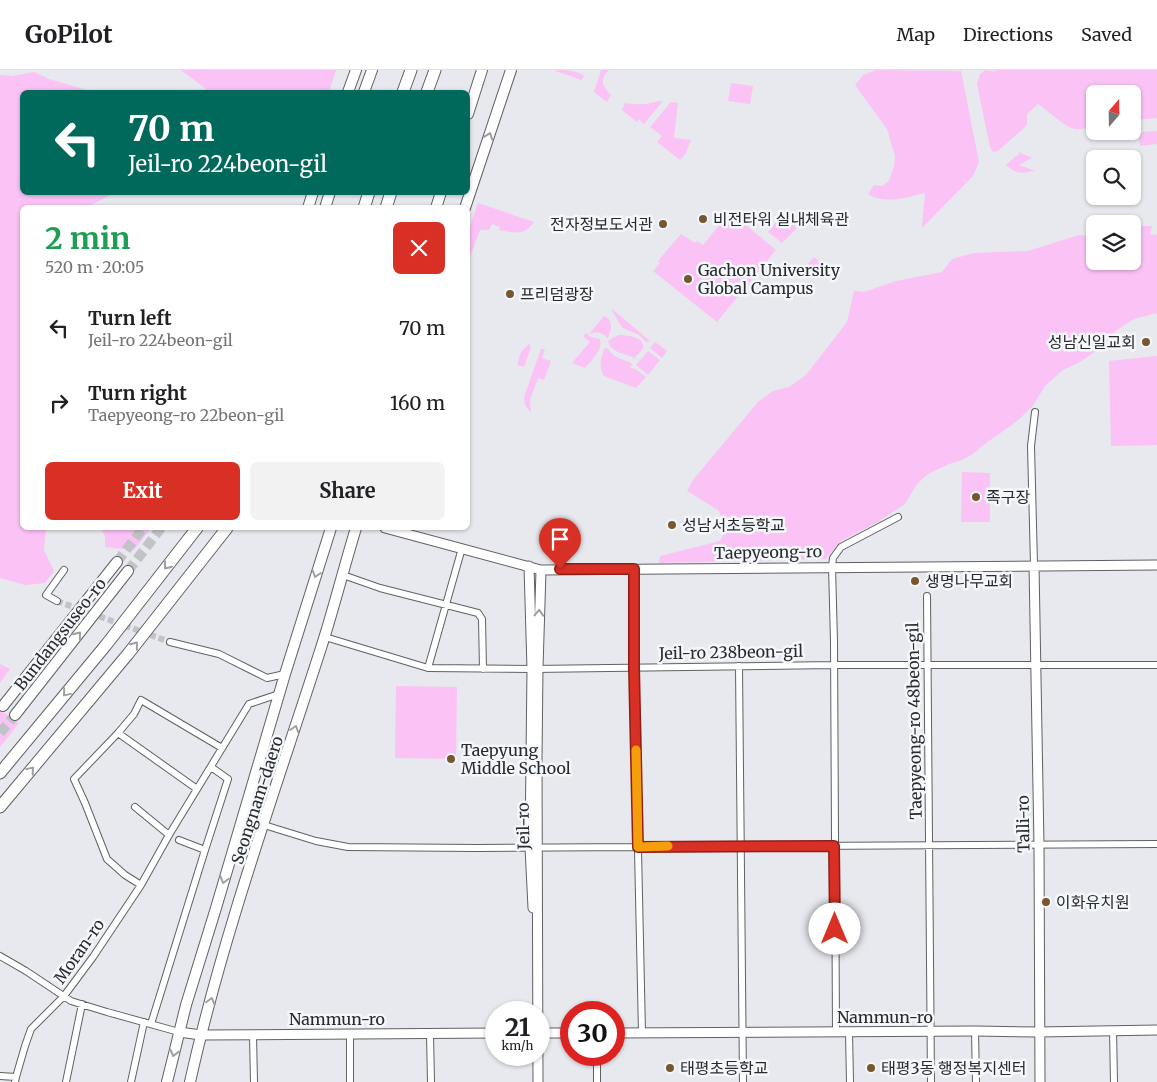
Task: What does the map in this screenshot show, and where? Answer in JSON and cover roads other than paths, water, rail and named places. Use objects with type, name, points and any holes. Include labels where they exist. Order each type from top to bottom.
[{"type":"highway","points":[[404,90],[411,70]]},
{"type":"highway","points":[[428,90],[435,70]]},
{"type":"highway","points":[[0,773],[106,645],[196,530]]},
{"type":"highway","points":[[0,807],[128,654],[225,530]]},
{"type":"main road","points":[[349,90],[356,70]]},
{"type":"main road","points":[[365,90],[372,70]]},
{"type":"main road","points":[[470,108],[482,70]]},
{"type":"main road","points":[[470,193],[512,70]]},
{"type":"main road","name":"Seongnam-daero","points":[[166,1082],[186,1004],[284,674],[330,530]]},
{"type":"main road","name":"Seongnam-daero","points":[[190,1082],[201,1035],[235,915],[325,637],[355,530]]},
{"type":"main road","name":"Taepyeong-ro","points":[[393,530],[541,570],[832,566],[1157,565]]},
{"type":"main road","name":"Bundangsuseo-ro","points":[[3,706],[117,562]]},
{"type":"main road","name":"Talli-ro","points":[[1034,565],[1039,845],[1040,1082]]},
{"type":"main road","name":"Jeil-ro","points":[[529,566],[535,669]]},
{"type":"main road","name":"Jeil-ro","points":[[534,1001],[535,669],[541,570]]},
{"type":"main road","name":"Bundangsuseo-ro","points":[[15,715],[128,572]]},
{"type":"main road","name":"Jeil-ro","points":[[534,847],[538,1001]]},
{"type":"main road","name":"Nammun-ro","points":[[625,1033],[1157,1030]]},
{"type":"main road","name":"Nammun-ro","points":[[179,1032],[201,1035],[485,1034]]},
{"type":"main road","points":[[533,1066],[533,1082]]},
{"type":"main road","name":"Jeil-ro","points":[[538,1066],[538,1082]]},
{"type":"street","points":[[1034,565],[1031,446],[1035,412]]},
{"type":"street","points":[[836,1032],[832,566],[833,558],[841,547],[898,517]]},
{"type":"street","points":[[428,668],[462,548]]},
{"type":"street","points":[[634,569],[634,667],[642,1033]]},
{"type":"street","points":[[57,601],[46,596],[64,570]]},
{"type":"street","points":[[342,575],[380,588],[478,612],[482,619],[483,669]]},
{"type":"street","name":"Taepyeong-ro 48beon-gil","points":[[927,596],[931,1082]]},
{"type":"street","name":"Jeil-ro 238beon-gil","points":[[325,637],[428,668],[1157,665]]},
{"type":"street","points":[[170,642],[219,654],[267,678],[284,674]]},
{"type":"street","points":[[739,666],[743,1082]]},
{"type":"street","name":"Moran-ro","points":[[15,1080],[24,1046],[31,1029],[64,996],[141,886],[249,704],[279,694]]},
{"type":"street","points":[[141,886],[107,859],[74,779],[134,714],[140,700],[222,748]]},
{"type":"street","points":[[118,733],[197,789]]},
{"type":"street","points":[[151,1024],[228,779],[211,768]]},
{"type":"street","points":[[135,807],[169,836]]},
{"type":"street","points":[[264,826],[316,841],[348,847],[1157,844]]},
{"type":"street","points":[[179,840],[205,850]]},
{"type":"street","points":[[0,956],[71,1001],[179,1032]]},
{"type":"street","points":[[66,1082],[82,1004]]},
{"type":"street","points":[[131,1082],[144,1022]]},
{"type":"street","points":[[1113,1030],[1114,1082]]},
{"type":"street","points":[[975,1031],[976,1082]]},
{"type":"street","points":[[849,1032],[850,1082]]},
{"type":"street","points":[[253,1034],[254,1082]]},
{"type":"street","points":[[350,1034],[350,1082]]},
{"type":"street","points":[[430,1034],[431,1082]]},
{"type":"street","points":[[597,1066],[597,1082]]},
{"type":"street","points":[[0,1076],[15,1080]]},
{"type":"tunnel","points":[[117,562],[141,530]]},
{"type":"tunnel","points":[[128,571],[159,530]]},
{"type":"tunnel","points":[[57,601],[170,642]]},
{"type":"tunnel","points":[[0,733],[15,715]]},
{"type":"place","name":"비전타워 실내체육관","points":[[703,219]]},
{"type":"place","name":"전자정보도서관","points":[[663,224]]},
{"type":"place","name":"Gachon University Global Campus","points":[[688,279]]},
{"type":"place","name":"프리덤광장","points":[[510,294]]},
{"type":"place","name":"성남신일교회","points":[[1146,342]]},
{"type":"place","name":"족구장","points":[[976,497]]},
{"type":"place","name":"성남서초등학교","points":[[672,525]]},
{"type":"place","name":"생명나무교회","points":[[915,581]]},
{"type":"place","name":"Taepyung Middle School","points":[[451,759]]},
{"type":"place","name":"이화유치원","points":[[1046,902]]},
{"type":"place","name":"태평초등학교","points":[[670,1068]]},
{"type":"place","name":"태평3동 행정복지센터","points":[[871,1068]]}]
